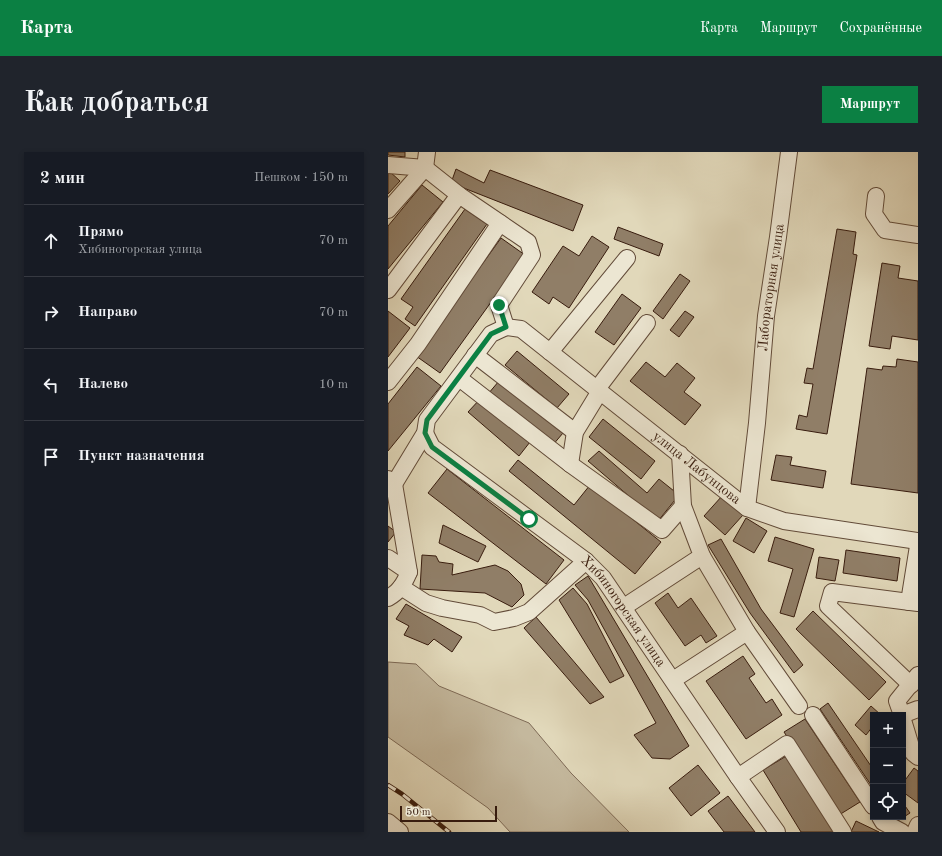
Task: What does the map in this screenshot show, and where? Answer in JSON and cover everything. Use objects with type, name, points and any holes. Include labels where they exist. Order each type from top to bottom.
[{"type":"street","points":[[388,210],[425,168],[427,152]]},
{"type":"street","name":"Лабораторная улица","points":[[747,508],[757,424],[766,316],[789,152]]},
{"type":"street","points":[[388,165],[425,168],[459,195],[528,242],[532,255],[499,305],[506,327],[491,334],[475,355],[427,420],[425,433],[391,482],[409,572],[401,587],[396,593],[388,598]]},
{"type":"street","points":[[389,286],[459,195]]},
{"type":"street","points":[[876,196],[874,214],[885,230],[918,235]]},
{"type":"street","points":[[388,382],[418,344],[500,224]]},
{"type":"street","points":[[550,352],[627,258]]},
{"type":"street","points":[[570,464],[575,432],[599,390],[648,323]]},
{"type":"street","name":"улица Лабунцова","points":[[506,327],[521,329],[747,508],[784,521],[918,542]]},
{"type":"street","points":[[475,355],[575,432]]},
{"type":"street","points":[[459,378],[570,464],[662,530],[683,506]]},
{"type":"street","name":"Хибиногорская улица","points":[[425,433],[432,447],[586,561],[603,578],[777,832]]},
{"type":"street","points":[[680,454],[683,506],[702,556],[747,632],[799,706]]},
{"type":"street","points":[[918,546],[913,603],[832,592],[828,606],[915,680],[897,701],[902,715],[918,709]]},
{"type":"street","points":[[624,607],[702,556]]},
{"type":"street","points":[[388,558],[409,572]]},
{"type":"street","points":[[401,587],[426,603],[442,608],[480,615],[494,622],[514,618],[529,612],[586,561]]},
{"type":"street","points":[[673,680],[747,632]]},
{"type":"street","points":[[813,715],[870,801]]},
{"type":"street","points":[[906,730],[913,753],[918,757]]},
{"type":"street","points":[[738,777],[787,744],[844,832]]},
{"type":"street","points":[[882,820],[902,832]]},
{"type":"street","points":[[388,822],[400,832]]},
{"type":"street","points":[[915,832],[918,825]]},
{"type":"shaded area","points":[[388,662],[416,664],[439,686],[529,723],[571,773],[629,832],[510,832],[488,808],[388,737]]},
{"type":"building","points":[[388,152],[405,152],[405,157],[388,155]]},
{"type":"building","points":[[456,169],[484,183],[490,170],[583,205],[573,231],[451,183]]},
{"type":"building","points":[[388,170],[400,181],[388,194]]},
{"type":"building","points":[[422,185],[443,202],[388,269],[388,226]]},
{"type":"building","points":[[465,209],[487,224],[415,326],[405,319],[413,307],[401,299]]},
{"type":"building","points":[[618,227],[663,244],[659,256],[614,239]]},
{"type":"building","points":[[837,229],[856,232],[853,254],[857,255],[827,434],[796,429],[799,415],[807,417],[813,384],[804,383],[807,368],[813,369]]},
{"type":"building","points":[[592,236],[609,247],[569,308],[553,297],[549,304],[532,292],[563,246],[579,256]]},
{"type":"building","points":[[501,238],[525,255],[440,373],[416,356]]},
{"type":"building","points":[[882,263],[900,266],[898,278],[918,281],[918,340],[892,336],[890,349],[869,346]]},
{"type":"building","points":[[680,274],[690,281],[663,319],[653,311]]},
{"type":"building","points":[[622,294],[641,308],[614,345],[595,332]]},
{"type":"building","points":[[388,311],[410,328],[388,357]]},
{"type":"building","points":[[685,311],[694,317],[679,337],[670,330]]},
{"type":"building","points":[[517,351],[569,394],[557,408],[505,365]]},
{"type":"building","points":[[897,359],[918,362],[918,493],[851,484],[867,368],[882,370],[883,366],[896,367]]},
{"type":"building","points":[[646,362],[665,377],[677,363],[695,378],[684,392],[701,405],[685,425],[630,381]]},
{"type":"building","points":[[417,367],[441,386],[388,451],[388,404]]},
{"type":"building","points":[[499,381],[563,433],[552,446],[488,394]]},
{"type":"building","points":[[481,398],[530,442],[519,456],[468,412]]},
{"type":"building","points":[[603,419],[655,461],[641,479],[589,437]]},
{"type":"building","points":[[599,451],[647,493],[659,479],[679,495],[658,521],[588,461]]},
{"type":"building","points":[[776,455],[792,457],[790,465],[826,471],[823,488],[771,480]]},
{"type":"building","points":[[518,460],[574,505],[590,485],[661,542],[635,574],[509,471]]},
{"type":"building","points":[[447,469],[564,560],[546,584],[428,493]]},
{"type":"building","points":[[722,496],[743,515],[725,535],[704,516]]},
{"type":"building","points":[[746,518],[767,531],[754,553],[733,541]]},
{"type":"building","points":[[443,525],[486,546],[478,562],[439,543]]},
{"type":"building","points":[[388,526],[396,532],[388,542]]},
{"type":"building","points":[[775,537],[814,549],[794,617],[780,613],[793,569],[768,561]]},
{"type":"building","points":[[721,539],[761,609],[803,665],[794,673],[750,613],[708,545]]},
{"type":"building","points":[[846,550],[900,558],[897,581],[843,573]]},
{"type":"building","points":[[422,555],[436,556],[439,562],[453,564],[452,575],[495,565],[508,571],[521,584],[524,595],[512,607],[485,593],[420,589]]},
{"type":"building","points":[[819,557],[839,560],[835,581],[816,578]]},
{"type":"building","points":[[588,576],[689,746],[670,759],[652,758],[634,735],[656,723],[588,600],[575,585]]},
{"type":"building","points":[[573,588],[587,604],[624,676],[610,683],[559,600]]},
{"type":"building","points":[[668,593],[678,608],[691,598],[717,636],[706,643],[701,635],[685,646],[655,603]]},
{"type":"building","points":[[406,604],[462,637],[452,652],[434,639],[428,645],[404,635],[409,626],[396,619]]},
{"type":"building","points":[[813,611],[886,682],[869,700],[796,629]]},
{"type":"building","points":[[536,617],[604,697],[590,704],[524,628]]},
{"type":"building","points":[[743,656],[755,674],[749,678],[766,703],[772,699],[782,715],[746,739],[706,681]]},
{"type":"building","points":[[828,703],[870,765],[870,784],[820,709]]},
{"type":"building","points":[[871,706],[878,712],[870,712],[870,730],[866,735],[855,725]]},
{"type":"building","points":[[805,719],[860,802],[839,815],[784,732]]},
{"type":"building","points":[[788,755],[835,832],[801,832],[763,770]]},
{"type":"building","points":[[698,765],[720,793],[691,816],[669,788]]},
{"type":"building","points":[[914,768],[918,771],[918,803],[906,794],[906,779]]},
{"type":"building","points":[[728,796],[755,832],[724,832],[708,811]]},
{"type":"building","points":[[906,807],[910,813],[906,816]]},
{"type":"building","points":[[856,821],[879,832],[851,832]]},
{"type":"railway","points":[[388,785],[402,794],[449,832]]},
{"type":"route","points":[[499,305],[506,327],[491,334],[427,420],[425,433],[432,447],[529,519]]}]
